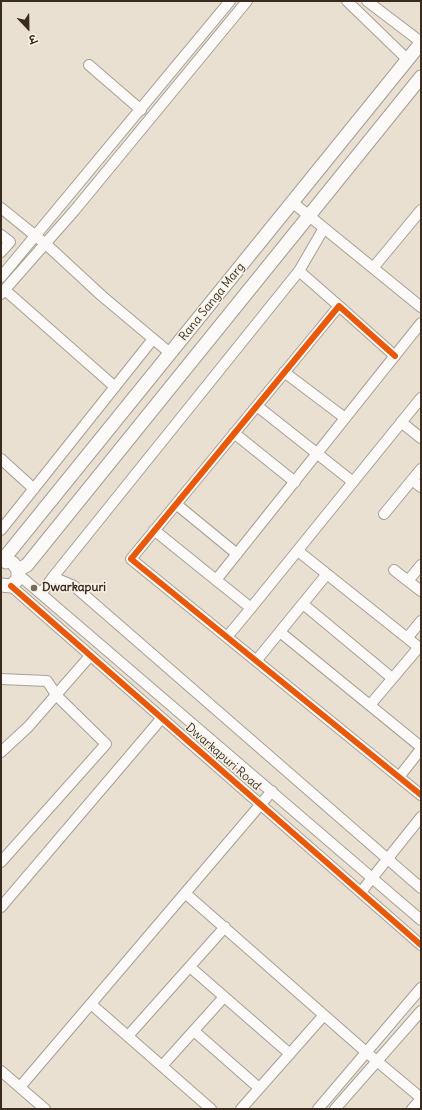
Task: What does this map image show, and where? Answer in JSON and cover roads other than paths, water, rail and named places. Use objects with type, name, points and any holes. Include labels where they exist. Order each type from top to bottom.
[{"type":"main road","name":"Rana Sanga Marg","points":[[3,562],[6,556],[421,43]]},
{"type":"main road","name":"Rana Sanga Marg","points":[[5,587],[16,582],[18,573],[27,565],[421,77]]},
{"type":"main road","points":[[3,562],[14,564],[18,573]]},
{"type":"street","points":[[1,277],[230,1]]},
{"type":"street","points":[[115,387],[3,292],[122,153],[247,1]]},
{"type":"street","points":[[347,1],[408,60]]},
{"type":"street","points":[[367,1],[421,43]]},
{"type":"street","points":[[89,65],[141,110]]},
{"type":"street","points":[[292,202],[421,307]]},
{"type":"street","points":[[1,208],[36,236],[102,296],[170,353]]},
{"type":"street","points":[[373,268],[417,222],[421,210]]},
{"type":"street","points":[[41,594],[53,577],[299,271],[324,228]]},
{"type":"street","points":[[1,235],[10,242],[1,252]]},
{"type":"street","points":[[299,271],[395,356]]},
{"type":"street","points":[[338,306],[131,559],[421,795]]},
{"type":"street","points":[[216,580],[421,323]]},
{"type":"street","points":[[1,530],[153,339]]},
{"type":"street","points":[[284,372],[345,418]]},
{"type":"street","points":[[227,637],[421,398]]},
{"type":"street","points":[[257,406],[353,482]]},
{"type":"street","points":[[401,422],[421,438]]},
{"type":"street","points":[[234,434],[294,482]]},
{"type":"street","points":[[1,459],[34,489]]},
{"type":"street","points":[[384,514],[421,469]]},
{"type":"street","points":[[412,480],[421,487]]},
{"type":"street","points":[[176,504],[237,554]]},
{"type":"street","points":[[154,530],[251,608]]},
{"type":"street","points":[[298,551],[420,648],[392,678],[370,705]]},
{"type":"street","points":[[408,581],[421,565]]},
{"type":"street","points":[[394,570],[421,591]]},
{"type":"street","name":"Dwarkapuri Road","points":[[18,573],[421,920]]},
{"type":"street","points":[[256,661],[327,574]]},
{"type":"street","points":[[53,577],[74,586],[421,888]]},
{"type":"street","name":"Dwarkapuri Road","points":[[5,587],[90,656],[421,945]]},
{"type":"street","points":[[303,604],[392,678]]},
{"type":"street","points":[[408,637],[421,622]]},
{"type":"street","points":[[280,632],[421,748],[399,777]]},
{"type":"street","points":[[1,752],[28,727],[57,696],[90,656]]},
{"type":"street","points":[[1,679],[47,680],[57,696],[106,744],[1,862]]},
{"type":"street","points":[[1,907],[161,719]]},
{"type":"street","points":[[20,1087],[272,791]]},
{"type":"street","points":[[361,892],[421,817]]},
{"type":"street","points":[[185,893],[366,1052],[421,1098],[412,1109]]},
{"type":"street","points":[[128,1036],[225,927]]},
{"type":"street","points":[[190,966],[290,1054]]},
{"type":"street","points":[[318,1109],[421,988]]},
{"type":"street","points":[[162,1066],[224,997]]},
{"type":"street","points":[[91,1004],[211,1109]]},
{"type":"street","points":[[335,1109],[421,1011]]},
{"type":"street","points":[[241,1109],[324,1015]]},
{"type":"street","points":[[194,1031],[259,1088]]},
{"type":"street","points":[[1,1071],[45,1109]]},
{"type":"place","name":"Dwarkapuri","points":[[34,588]]}]
